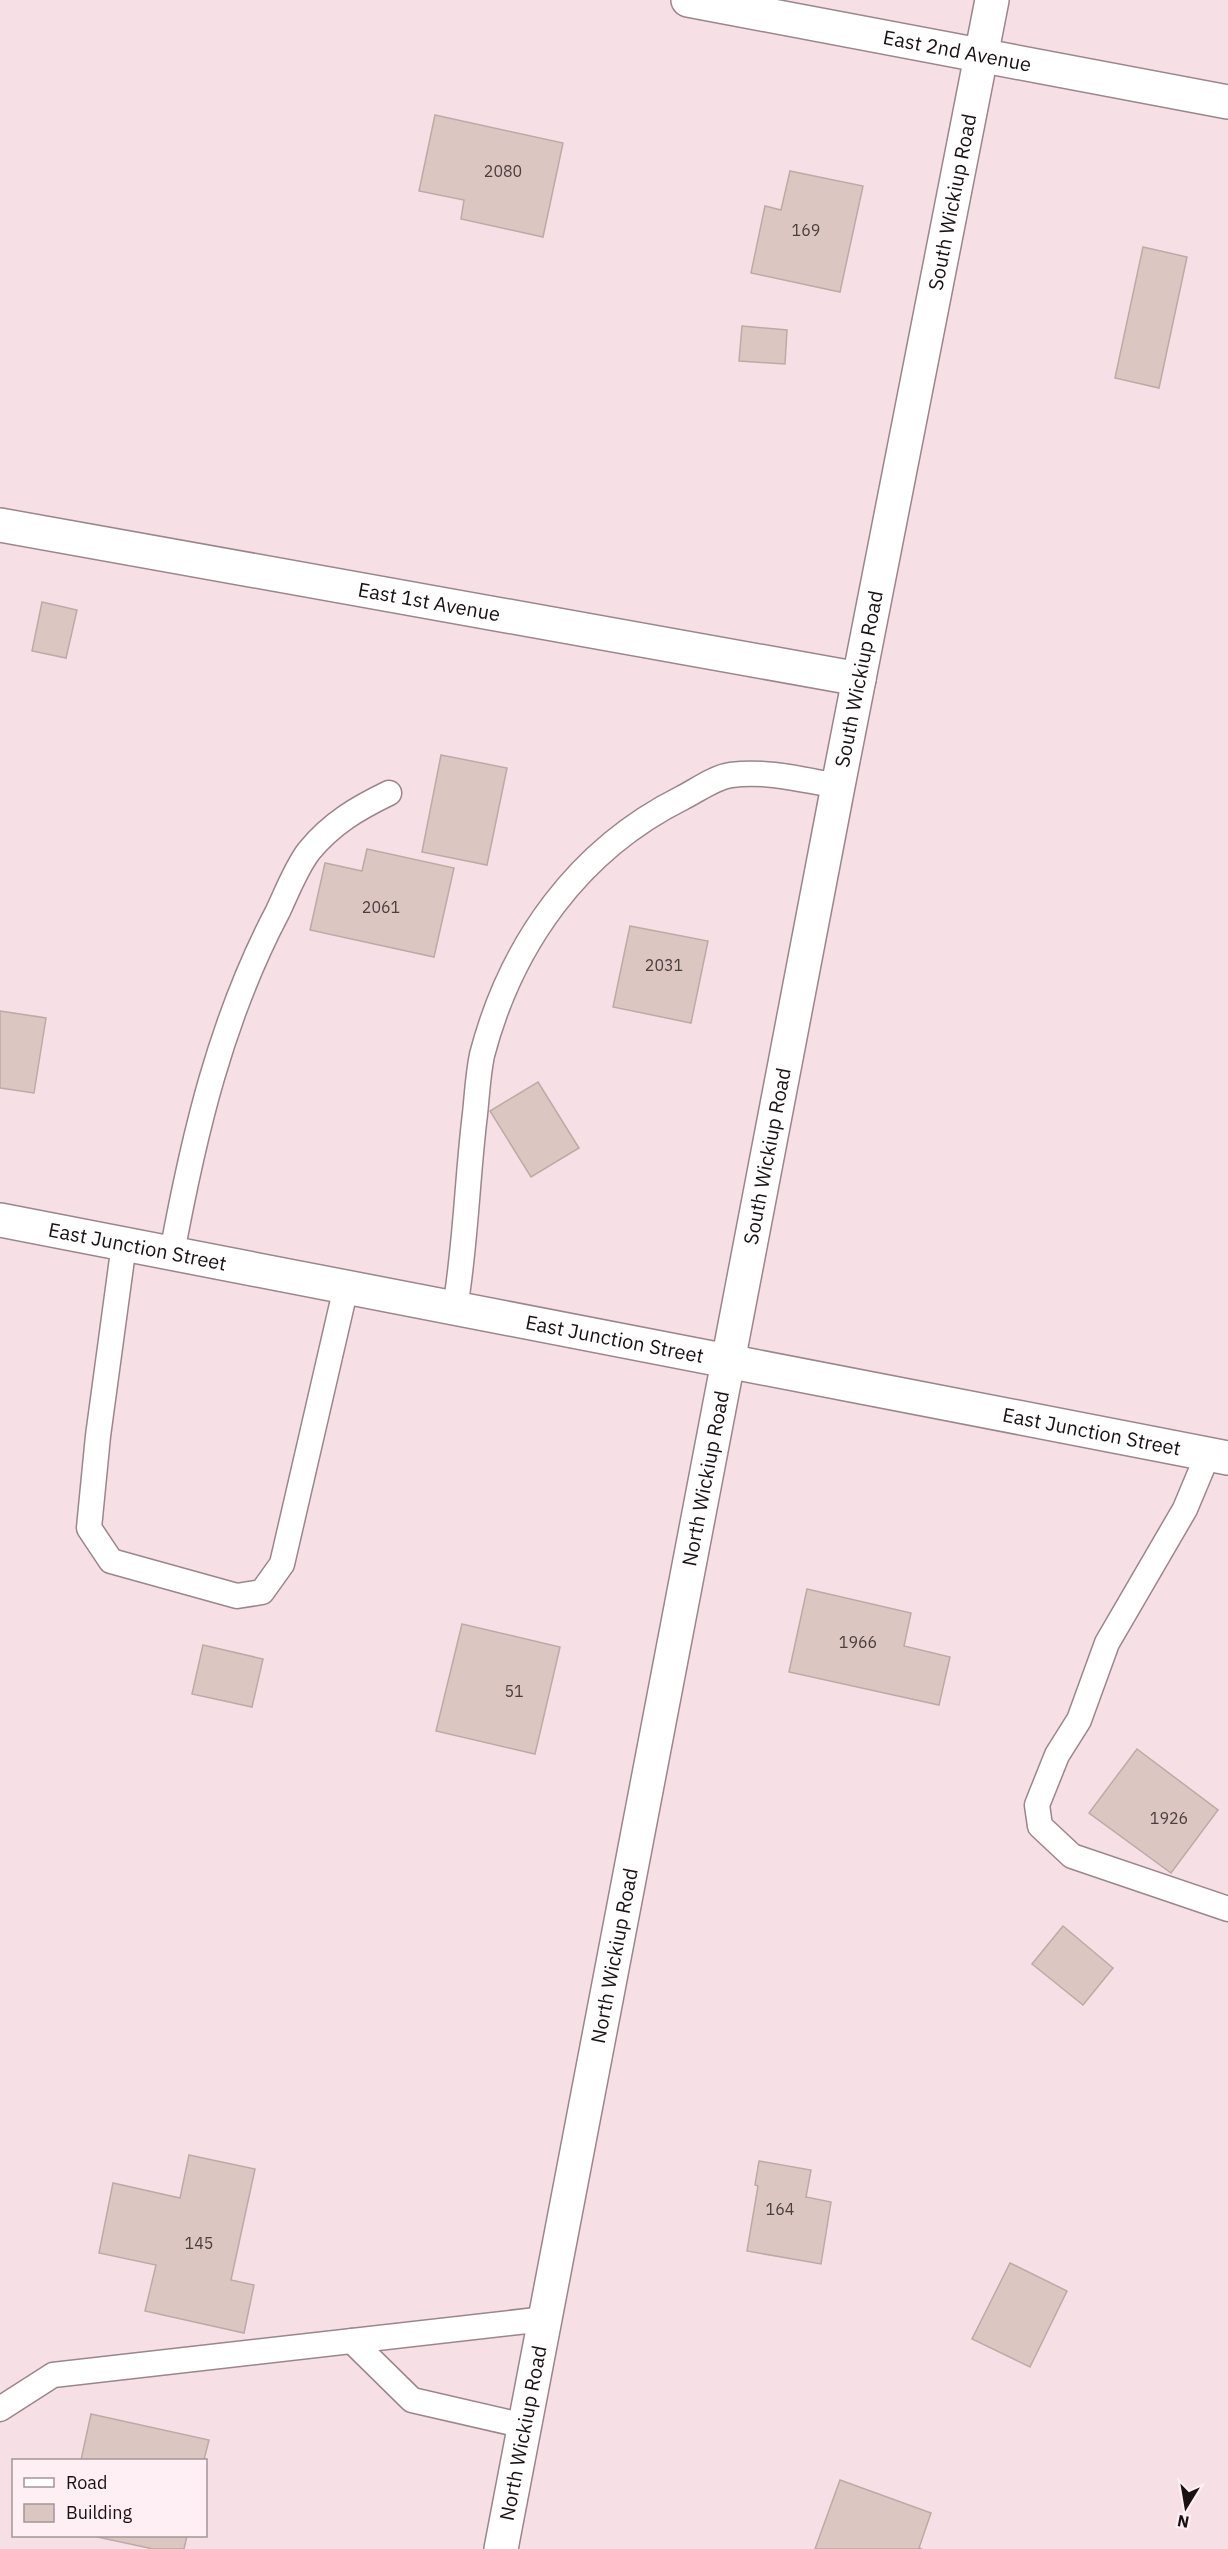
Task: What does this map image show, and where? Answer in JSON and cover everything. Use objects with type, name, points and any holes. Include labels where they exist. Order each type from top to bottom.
[{"type":"street","name":"East 2nd Avenue","points":[[688,0],[1228,102]]},
{"type":"street","name":"South Wickiup Road","points":[[729,1361],[838,786],[993,0]]},
{"type":"street","name":"East 1st Avenue","points":[[0,525],[859,679]]},
{"type":"street","name":"East Junction Street","points":[[0,1220],[1218,1456]]},
{"type":"street","name":"North Wickiup Road","points":[[501,2549],[729,1361]]},
{"type":"lane","points":[[455,1308],[464,1259],[473,1131],[482,1057],[504,990],[544,915],[601,850],[660,809],[728,775],[770,774],[838,786]]},
{"type":"lane","points":[[172,1253],[190,1153],[220,1045],[256,952],[309,852],[350,812],[389,793]]},
{"type":"lane","points":[[124,1244],[98,1436],[89,1528],[111,1561],[237,1596],[262,1592],[282,1564],[346,1287]]},
{"type":"lane","points":[[1218,1456],[1107,1643],[1079,1720],[1057,1755],[1037,1805],[1040,1826],[1072,1856],[1228,1909]]},
{"type":"lane","points":[[0,2409],[53,2375],[545,2319]]},
{"type":"lane","points":[[352,2341],[412,2400],[525,2426]]},
{"type":"building","points":[[435,115],[563,143],[543,237],[461,219],[464,200],[419,191]]},
{"type":"building","points":[[790,171],[863,186],[840,292],[751,273],[765,206],[781,210]]},
{"type":"building","points":[[1143,247],[1187,257],[1159,388],[1115,378]]},
{"type":"building","points":[[742,326],[787,330],[785,364],[739,361]]},
{"type":"building","points":[[42,602],[77,610],[66,658],[32,651]]},
{"type":"building","points":[[441,755],[507,768],[487,865],[422,852]]},
{"type":"building","points":[[367,849],[454,868],[434,957],[310,930],[325,863],[362,871]]},
{"type":"building","points":[[630,926],[708,941],[691,1023],[613,1007]]},
{"type":"building","points":[[0,1011],[46,1018],[34,1093],[0,1088]]},
{"type":"building","points":[[538,1082],[579,1148],[531,1177],[490,1111]]},
{"type":"building","points":[[807,1589],[911,1613],[904,1646],[950,1657],[939,1705],[789,1672]]},
{"type":"building","points":[[462,1624],[560,1647],[535,1754],[436,1731]]},
{"type":"building","points":[[203,1645],[263,1659],[252,1707],[192,1694]]},
{"type":"building","points":[[1137,1749],[1218,1810],[1171,1873],[1089,1813]]},
{"type":"building","points":[[1063,1926],[1113,1968],[1083,2005],[1032,1964]]},
{"type":"building","points":[[189,2155],[255,2169],[231,2280],[254,2285],[244,2333],[145,2311],[156,2265],[99,2253],[113,2183],[180,2198]]},
{"type":"building","points":[[759,2161],[811,2170],[806,2197],[831,2202],[821,2264],[747,2251],[758,2186],[755,2185]]},
{"type":"building","points":[[1010,2263],[1067,2291],[1030,2367],[972,2339]]},
{"type":"building","points":[[91,2414],[209,2440],[204,2459],[81,2459]]},
{"type":"building","points":[[840,2480],[931,2513],[919,2548],[922,2549],[815,2549]]},
{"type":"building","points":[[98,2537],[187,2537],[184,2549],[153,2549]]}]
